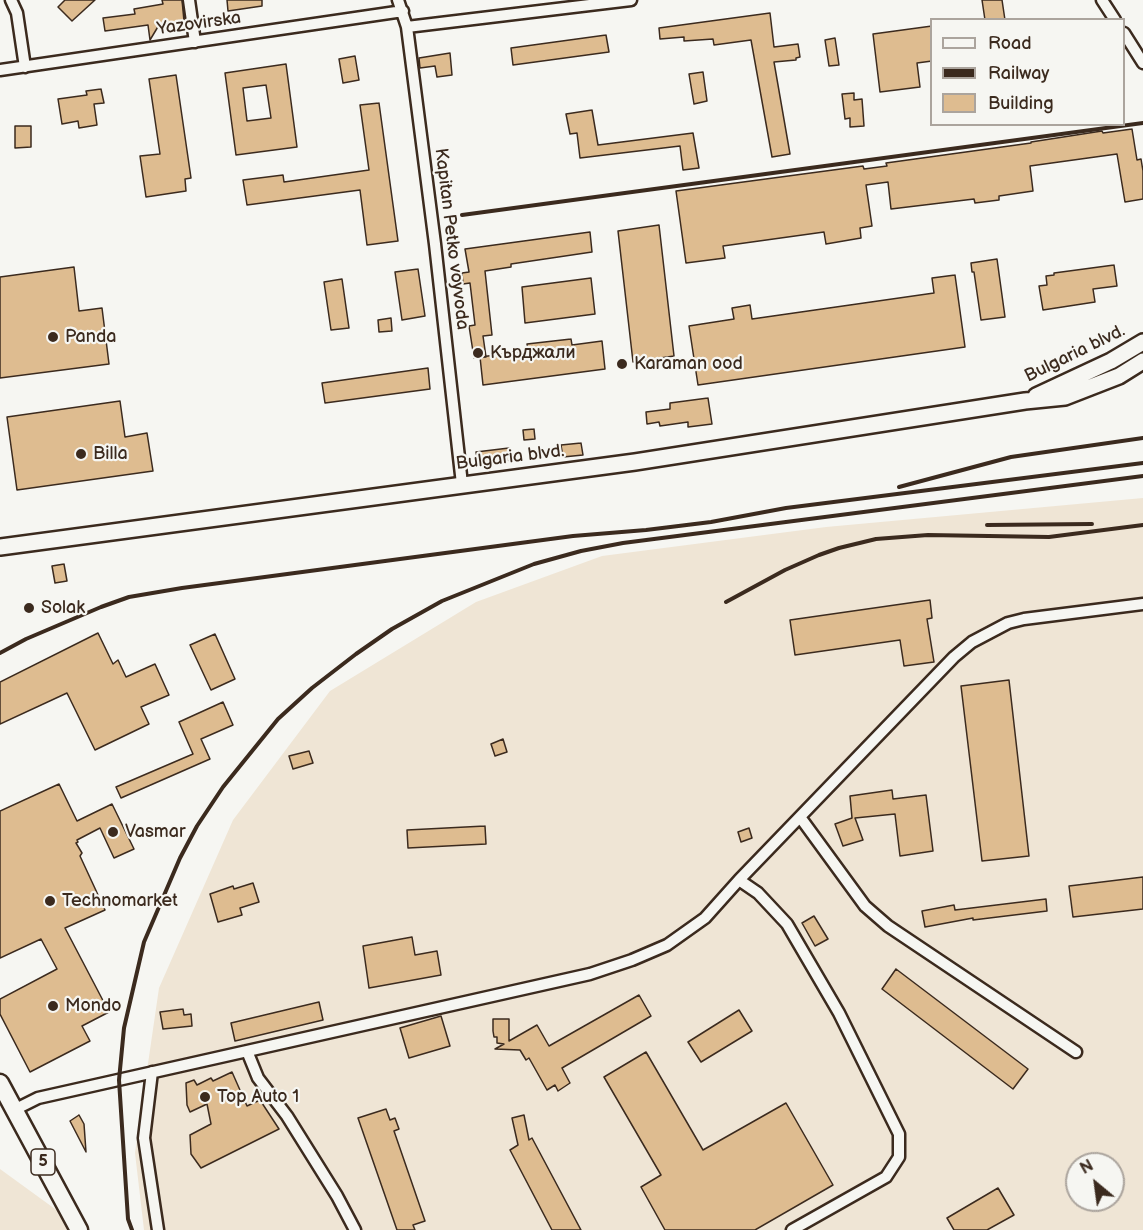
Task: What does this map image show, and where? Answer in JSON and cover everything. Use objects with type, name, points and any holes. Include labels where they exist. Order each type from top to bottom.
[{"type":"main road","name":"5","points":[[0,1083],[79,1230]]},
{"type":"street","points":[[10,0],[17,13],[25,67]]},
{"type":"street","points":[[189,0],[195,42]]},
{"type":"street","name":"Kapitan Petko voyvoda","points":[[398,0],[407,27],[435,244],[462,484]]},
{"type":"street","points":[[407,27],[589,2],[631,0]]},
{"type":"street","points":[[1102,0],[1113,18]]},
{"type":"street","name":"Yazovirska","points":[[0,70],[403,11]]},
{"type":"street","points":[[1125,35],[1143,63]]},
{"type":"street","name":"Bulgaria blvd.","points":[[1025,401],[1111,361],[1143,342]]},
{"type":"street","name":"Bulgaria blvd.","points":[[0,547],[635,462],[1025,401],[1065,397],[1119,376],[1143,361]]},
{"type":"street","points":[[14,1110],[38,1098],[590,974],[667,945],[705,918],[954,657],[972,642],[1008,623],[1024,619],[1143,604]]},
{"type":"street","points":[[800,818],[865,906],[888,926],[1076,1052]]},
{"type":"street","points":[[739,880],[758,893],[787,924],[839,1013],[899,1134],[899,1157],[886,1178],[792,1230]]},
{"type":"street","points":[[247,1051],[258,1078],[287,1116],[356,1230]]},
{"type":"street","points":[[152,1072],[144,1138],[158,1230]]},
{"type":"shaded area","points":[[1143,498],[1143,1230],[144,1230],[135,1153],[159,988],[233,820],[330,691],[476,602],[602,556],[826,527]]},
{"type":"shaded area","points":[[0,1169],[84,1230],[0,1230]]},
{"type":"building","points":[[65,0],[95,0],[72,21],[58,7]]},
{"type":"building","points":[[162,0],[182,0],[184,21],[159,25],[150,40],[148,25],[105,31],[103,18],[135,14],[134,9],[163,4]]},
{"type":"building","points":[[227,0],[262,0],[262,6],[228,11]]},
{"type":"building","points":[[982,0],[1002,0],[1005,18],[985,18]]},
{"type":"building","points":[[770,13],[774,47],[798,44],[800,57],[796,60],[774,62],[790,154],[772,157],[751,40],[714,45],[713,39],[684,41],[684,37],[660,39],[659,28]]},
{"type":"building","points":[[930,26],[930,61],[917,63],[920,87],[880,92],[873,34]]},
{"type":"building","points":[[606,35],[609,52],[513,65],[511,48]]},
{"type":"building","points":[[835,38],[839,65],[829,66],[825,40]]},
{"type":"building","points":[[450,53],[452,75],[437,77],[435,66],[420,68],[419,58]]},
{"type":"building","points":[[355,56],[359,80],[343,83],[339,59]]},
{"type":"building","points":[[286,64],[297,147],[236,155],[225,73]],"holes":[[[266,85],[271,118],[247,121],[243,88]]]},
{"type":"building","points":[[703,72],[707,101],[694,104],[689,74]]},
{"type":"building","points":[[176,75],[191,178],[185,179],[186,191],[146,197],[140,156],[160,154],[149,79]]},
{"type":"building","points":[[101,89],[104,103],[94,104],[97,125],[79,128],[78,121],[62,124],[58,99],[87,95],[86,91]]},
{"type":"building","points":[[854,93],[854,100],[862,99],[864,126],[850,127],[850,118],[845,119],[842,94]]},
{"type":"building","points":[[379,103],[398,241],[367,245],[360,190],[247,205],[243,180],[283,175],[284,182],[369,170],[360,105]]},
{"type":"building","points":[[592,110],[598,145],[693,133],[699,168],[683,170],[680,146],[580,158],[577,133],[570,134],[566,114]]},
{"type":"building","points":[[15,126],[31,126],[31,147],[15,148]]},
{"type":"building","points":[[1132,129],[1137,160],[1141,159],[1143,171],[1143,199],[1125,202],[1117,154],[1030,166],[1033,191],[999,196],[999,200],[975,203],[974,199],[891,209],[888,182],[866,185],[872,226],[860,228],[861,238],[826,244],[824,232],[723,246],[725,258],[686,263],[676,191],[863,166],[864,169],[887,166],[886,163],[1102,131],[1103,133]]},
{"type":"building","points":[[659,225],[674,356],[633,362],[618,231]]},
{"type":"building","points":[[590,232],[592,252],[511,264],[511,267],[485,271],[492,335],[483,336],[486,357],[474,358],[469,326],[475,325],[470,283],[463,284],[462,273],[469,272],[465,249]]},
{"type":"building","points":[[997,259],[1005,317],[981,320],[971,263]]},
{"type":"building","points":[[1114,265],[1117,286],[1093,289],[1095,302],[1043,310],[1039,286],[1047,285],[1046,276]]},
{"type":"building","name":"Panda","points":[[74,267],[79,311],[102,308],[109,364],[0,378],[0,277]]},
{"type":"building","points":[[418,269],[425,316],[402,320],[395,272]]},
{"type":"building","points":[[955,275],[965,347],[698,385],[689,326],[734,319],[732,308],[750,305],[752,319],[934,293],[932,278]]},
{"type":"building","points":[[591,278],[595,314],[525,323],[522,287]]},
{"type":"building","points":[[342,279],[349,328],[331,330],[324,282]]},
{"type":"building","points":[[391,318],[392,331],[379,332],[378,320]]},
{"type":"building","points":[[571,339],[572,345],[602,341],[605,369],[483,385],[480,357],[528,351],[527,344]]},
{"type":"building","points":[[428,368],[430,389],[325,403],[322,383]]},
{"type":"building","points":[[708,398],[712,424],[688,427],[688,422],[660,426],[659,422],[647,424],[646,412],[670,409],[670,403]]},
{"type":"building","name":"Billa","points":[[120,401],[125,437],[147,433],[153,471],[17,490],[7,417]]},
{"type":"building","points":[[534,429],[535,439],[524,440],[523,430]]},
{"type":"building","points":[[581,443],[583,455],[563,457],[561,445]]},
{"type":"building","points":[[509,448],[511,460],[478,465],[476,452]]},
{"type":"building","points":[[64,564],[67,581],[55,583],[52,566]]},
{"type":"building","points":[[930,600],[932,618],[927,619],[934,662],[904,666],[900,640],[795,655],[790,620]]},
{"type":"building","points":[[98,633],[113,664],[118,660],[126,677],[155,664],[169,695],[141,707],[149,724],[95,750],[67,693],[0,724],[0,682]]},
{"type":"building","points":[[215,634],[235,679],[211,690],[190,645]]},
{"type":"building","points":[[1009,680],[1029,856],[982,861],[961,686]]},
{"type":"building","points":[[223,702],[233,725],[201,739],[210,759],[121,798],[116,787],[193,754],[179,722]]},
{"type":"building","points":[[503,739],[507,752],[495,756],[491,744]]},
{"type":"building","points":[[309,751],[313,763],[293,769],[289,756]]},
{"type":"building","points":[[59,784],[77,821],[112,804],[134,849],[114,858],[100,828],[77,840],[76,843],[82,853],[80,856],[105,910],[65,928],[109,1012],[82,1026],[90,1041],[30,1072],[0,1014],[0,999],[57,969],[41,939],[0,958],[0,811]]},
{"type":"building","points":[[892,790],[893,799],[926,795],[933,851],[900,856],[895,814],[855,818],[863,840],[843,846],[835,824],[852,818],[850,796]]},
{"type":"building","points":[[485,826],[486,844],[408,848],[407,830]]},
{"type":"building","points":[[749,828],[752,838],[741,842],[738,832]]},
{"type":"building","points":[[1143,877],[1143,909],[1073,917],[1069,886]]},
{"type":"building","points":[[253,883],[259,902],[240,908],[242,915],[218,922],[210,894],[233,886],[234,889]]},
{"type":"building","points":[[1046,899],[1047,911],[973,920],[973,918],[925,927],[922,911],[954,905],[955,910]]},
{"type":"building","points":[[814,916],[828,939],[815,946],[802,923]]},
{"type":"building","points":[[412,937],[415,955],[437,951],[441,975],[369,988],[363,946]]},
{"type":"building","points":[[896,969],[1028,1069],[1013,1089],[882,989]]},
{"type":"building","points":[[639,995],[651,1016],[562,1068],[570,1083],[558,1091],[555,1085],[547,1090],[529,1058],[526,1060],[520,1050],[495,1049],[504,1044],[497,1043],[497,1037],[494,1037],[493,1019],[509,1019],[509,1041],[537,1025],[549,1046]]},
{"type":"building","points":[[319,1002],[323,1020],[235,1041],[231,1023]]},
{"type":"building","points":[[183,1009],[184,1015],[191,1014],[192,1026],[163,1029],[160,1012]]},
{"type":"building","points":[[739,1010],[752,1031],[701,1062],[688,1042]]},
{"type":"building","points":[[441,1016],[450,1046],[409,1058],[400,1028]]},
{"type":"building","points":[[646,1052],[703,1150],[786,1103],[833,1185],[755,1230],[665,1230],[641,1187],[661,1175],[604,1077]]},
{"type":"building","points":[[232,1072],[247,1106],[260,1100],[279,1129],[201,1168],[191,1154],[190,1135],[211,1124],[207,1104],[190,1112],[187,1105],[186,1083],[194,1080],[197,1085],[211,1078],[213,1081]]},
{"type":"building","points":[[386,1109],[390,1120],[395,1118],[399,1129],[394,1131],[425,1221],[413,1225],[415,1230],[397,1230],[358,1118]]},
{"type":"building","points":[[79,1115],[84,1124],[86,1152],[70,1121]]},
{"type":"building","points":[[524,1115],[529,1140],[532,1138],[581,1230],[552,1230],[510,1150],[518,1145],[512,1118]]},
{"type":"building","points":[[998,1188],[1014,1215],[987,1230],[954,1230],[947,1218]]},
{"type":"railway","points":[[1125,125],[1143,123]]},
{"type":"railway","points":[[462,215],[1121,126]]},
{"type":"railway","points":[[899,487],[1011,457],[1143,438]]},
{"type":"railway","points":[[0,653],[26,639],[101,607],[129,597],[182,588],[573,536],[711,522],[786,508],[1143,463]]},
{"type":"railway","points":[[132,1230],[128,1219],[119,1080],[124,1028],[144,942],[180,858],[197,826],[223,787],[278,719],[312,688],[356,654],[392,629],[442,601],[534,564],[581,551],[623,543],[1143,476]]},
{"type":"railway","points":[[987,525],[1092,524]]},
{"type":"railway","points":[[726,602],[785,570],[819,555],[876,539],[928,535],[1049,537],[1143,525]]},
{"type":"place","name":"Panda","points":[[53,337]]},
{"type":"place","name":"Кърджали","points":[[478,353]]},
{"type":"place","name":"Karaman ood","points":[[622,364]]},
{"type":"place","name":"Billa","points":[[81,454]]},
{"type":"place","name":"Solak","points":[[29,608]]},
{"type":"place","name":"Vasmar","points":[[113,832]]},
{"type":"place","name":"Technomarket","points":[[50,901]]},
{"type":"place","name":"Mondo","points":[[53,1006]]},
{"type":"place","name":"Top Auto 1","points":[[205,1097]]}]
